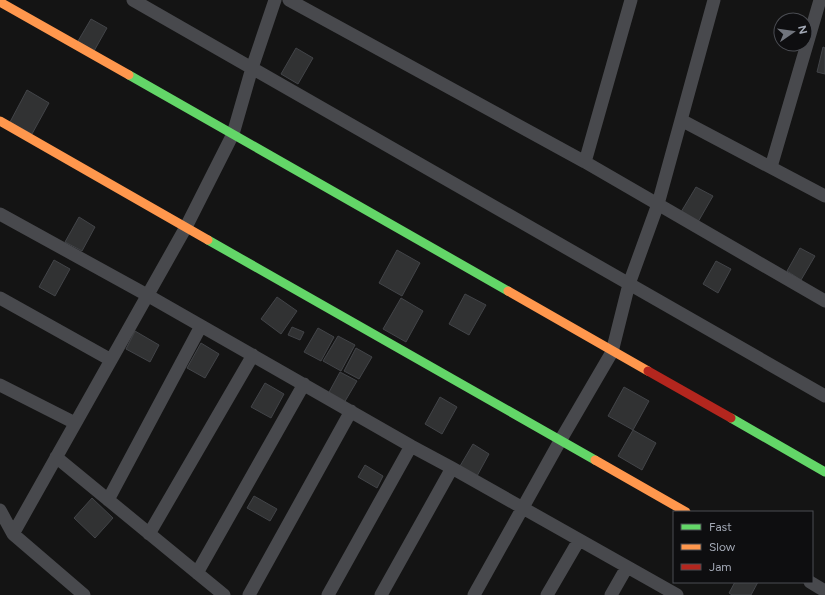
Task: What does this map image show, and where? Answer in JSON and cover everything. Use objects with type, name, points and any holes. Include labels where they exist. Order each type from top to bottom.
[{"type":"street","points":[[0,2],[4,0]]},
{"type":"street","points":[[133,0],[825,396]]},
{"type":"street","points":[[13,534],[186,227],[233,134],[252,68],[275,0]]},
{"type":"street","points":[[289,0],[585,162],[825,301]]},
{"type":"street","points":[[585,162],[631,0]]},
{"type":"street","points":[[474,595],[560,441],[612,352],[629,284],[658,204],[714,0]]},
{"type":"street","points":[[771,167],[820,0]]},
{"type":"street","points":[[0,2],[825,472]]},
{"type":"street","points":[[681,120],[825,196]]},
{"type":"street","points":[[0,122],[684,511]]},
{"type":"street","points":[[0,214],[147,295],[676,595]]},
{"type":"street","points":[[0,298],[111,360]]},
{"type":"street","points":[[108,500],[201,326]]},
{"type":"street","points":[[149,534],[253,355]]},
{"type":"street","points":[[0,384],[75,423]]},
{"type":"street","points":[[197,573],[304,384]]},
{"type":"street","points":[[249,595],[352,411]]},
{"type":"street","points":[[328,595],[411,446]]},
{"type":"street","points":[[56,457],[224,595]]},
{"type":"street","points":[[381,595],[452,468]]},
{"type":"street","points":[[0,510],[13,534],[84,595]]},
{"type":"street","points":[[547,595],[579,540]]},
{"type":"street","points":[[611,595],[627,567]]},
{"type":"street","points":[[812,583],[825,590]]},
{"type":"building","points":[[91,19],[107,28],[94,51],[78,41]]},
{"type":"building","points":[[823,47],[825,48],[825,74],[817,72]]},
{"type":"building","points":[[296,48],[313,58],[298,84],[281,74]]},
{"type":"building","points":[[27,90],[49,103],[32,134],[10,122]]},
{"type":"building","points":[[696,187],[713,196],[698,222],[681,212]]},
{"type":"building","points":[[79,217],[95,227],[82,251],[65,242]]},
{"type":"building","points":[[800,248],[815,256],[801,280],[787,271]]},
{"type":"building","points":[[397,250],[420,263],[402,296],[379,283]]},
{"type":"building","points":[[54,260],[70,269],[55,296],[39,287]]},
{"type":"building","points":[[716,261],[731,269],[718,293],[703,284]]},
{"type":"building","points":[[465,294],[486,305],[469,335],[449,324]]},
{"type":"building","points":[[277,297],[297,311],[281,334],[261,319]]},
{"type":"building","points":[[401,298],[423,311],[406,342],[383,329]]},
{"type":"building","points":[[292,327],[304,332],[300,340],[288,335]]},
{"type":"building","points":[[318,328],[334,337],[321,361],[304,352]]},
{"type":"building","points":[[135,331],[159,345],[150,362],[126,349]]},
{"type":"building","points":[[338,336],[355,345],[341,371],[323,361]]},
{"type":"building","points":[[201,343],[219,354],[205,378],[187,368]]},
{"type":"building","points":[[356,348],[372,357],[359,379],[344,371]]},
{"type":"building","points":[[340,372],[357,381],[344,403],[328,394]]},
{"type":"building","points":[[265,383],[284,394],[271,418],[251,407]]},
{"type":"building","points":[[624,387],[649,401],[633,430],[608,416]]},
{"type":"building","points":[[440,397],[457,407],[442,434],[425,424]]},
{"type":"building","points":[[633,430],[656,443],[642,470],[618,456]]},
{"type":"building","points":[[473,444],[489,454],[477,476],[460,466]]},
{"type":"building","points":[[365,465],[383,476],[377,488],[358,477]]},
{"type":"building","points":[[254,496],[277,509],[270,521],[247,508]]},
{"type":"building","points":[[92,498],[113,518],[95,538],[74,518]]},
{"type":"building","points":[[734,583],[757,583],[751,595],[732,595],[729,593]]},
{"type":"traffic: fast","points":[[129,75],[508,291]]},
{"type":"traffic: fast","points":[[208,240],[595,460]]},
{"type":"traffic: fast","points":[[731,418],[825,472]]},
{"type":"traffic: slow","points":[[0,2],[129,75]]},
{"type":"traffic: slow","points":[[0,121],[208,240]]},
{"type":"traffic: slow","points":[[508,291],[648,371]]},
{"type":"traffic: slow","points":[[595,460],[684,511]]},
{"type":"traffic: jam","points":[[648,371],[731,418]]}]
